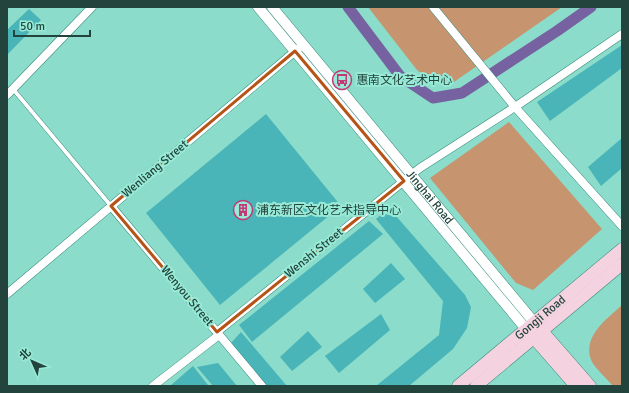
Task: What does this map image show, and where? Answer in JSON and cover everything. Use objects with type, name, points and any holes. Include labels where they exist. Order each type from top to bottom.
[{"type":"main road","name":"Gongji Road","points":[[476,386],[622,249]]},
{"type":"main road","name":"Gongji Road","points":[[458,386],[622,264]]},
{"type":"main road","name":"Jinghai Road","points":[[534,330],[576,386]]},
{"type":"main road","name":"Jinghai Road","points":[[534,330],[590,386]]},
{"type":"street","points":[[10,92],[92,7]]},
{"type":"street","name":"Jinghai Road","points":[[258,7],[404,182],[534,330]]},
{"type":"street","name":"Jinghai Road","points":[[272,7],[412,175],[534,330]]},
{"type":"street","points":[[433,7],[515,107],[622,226]]},
{"type":"street","name":"Wenshi Street","points":[[153,386],[412,175],[622,34]]},
{"type":"street","name":"Wenliang Street","points":[[7,294],[304,45]]},
{"type":"street","name":"Wenyou Street","points":[[111,206],[262,386]]},
{"type":"lane","points":[[10,92],[111,206]]},
{"type":"highlighted area","points":[[295,51],[404,181],[217,332],[111,206]]},
{"type":"shaded area","points":[[368,7],[562,7],[451,84],[431,81],[417,70]]},
{"type":"shaded area","points":[[509,122],[602,229],[533,290],[516,283],[430,178]]},
{"type":"shaded area","points":[[622,305],[622,386],[613,386],[592,362],[589,353],[592,337],[603,323]]},
{"type":"building","points":[[29,9],[41,20],[7,55],[7,30]]},
{"type":"building","points":[[622,45],[622,68],[550,121],[537,102]]},
{"type":"building","name":"浦东新区文化艺术指导中心","points":[[266,114],[341,206],[220,305],[146,213]]},
{"type":"building","points":[[622,138],[622,168],[601,186],[588,167]]},
{"type":"building","points":[[382,214],[396,216],[465,295],[471,307],[467,328],[453,349],[409,386],[376,386],[439,335],[443,301],[376,219]]},
{"type":"building","points":[[369,221],[383,234],[252,342],[239,325]]},
{"type":"building","points":[[391,263],[405,279],[375,303],[363,289]]},
{"type":"building","points":[[381,314],[390,330],[339,373],[325,356]]},
{"type":"building","points":[[308,331],[322,347],[292,371],[280,357]]},
{"type":"building","points":[[241,332],[287,386],[266,386],[231,343]]},
{"type":"building","points":[[218,363],[237,386],[213,386],[197,367]]},
{"type":"building","points":[[193,366],[208,385],[170,386]]},
{"type":"waterway","points":[[348,7],[400,76],[433,98],[462,93],[591,7]]},
{"type":"place","name":"惠南文化艺术中心","points":[[342,80]]},
{"type":"place","name":"浦东新区文化艺术指导中心","points":[[243,210]]}]
